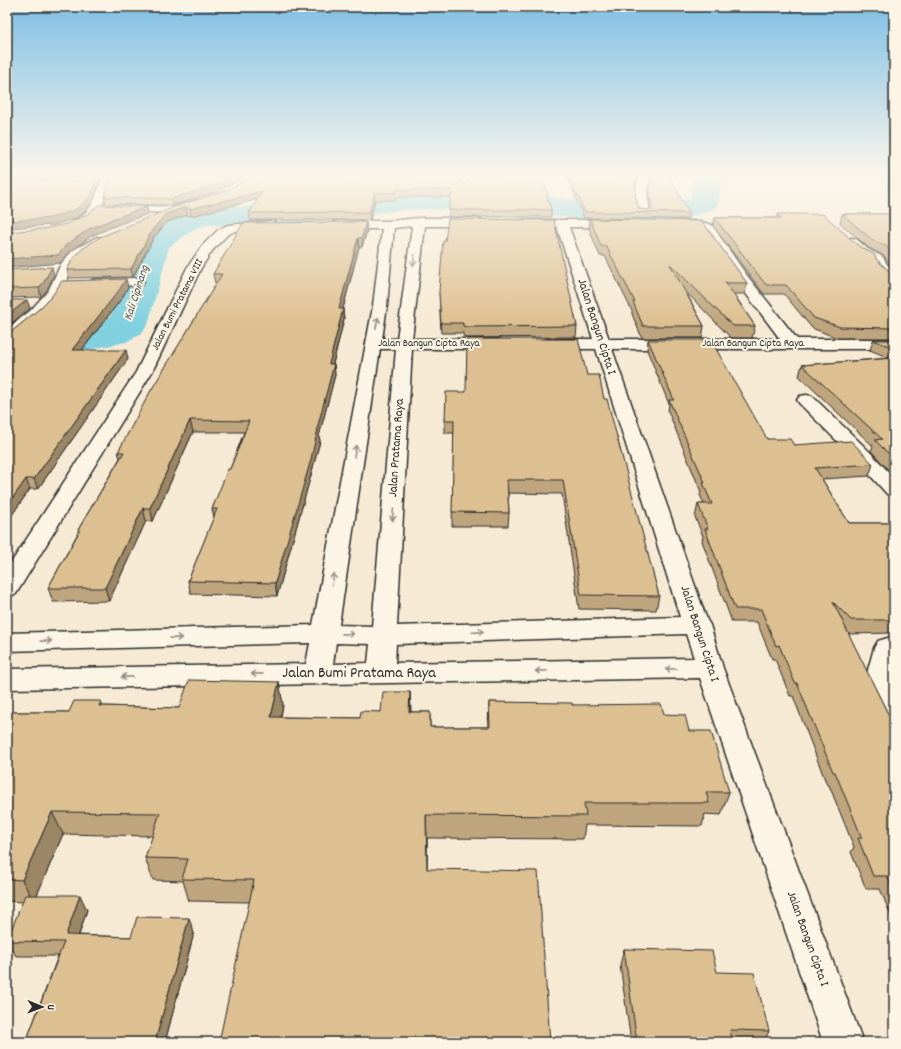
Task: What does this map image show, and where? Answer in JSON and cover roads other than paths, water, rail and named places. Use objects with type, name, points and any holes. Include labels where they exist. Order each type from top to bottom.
[{"type":"street","points":[[63,228],[72,225]]},
{"type":"street","name":"Jalan Bumi Pratama VIII","points":[[7,588],[144,372],[194,268],[207,249],[223,232],[232,228],[280,225]]},
{"type":"street","points":[[318,673],[372,344],[380,306],[388,225],[326,225]]},
{"type":"street","name":"Jalan Pratama Raya","points":[[381,674],[404,343],[419,225]]},
{"type":"street","name":"Jalan Bangun Cipta I","points":[[563,225],[601,344],[697,625],[710,668],[843,1042]]},
{"type":"street","points":[[697,225],[708,228],[740,276],[792,344]]},
{"type":"street","points":[[843,233],[864,252],[884,259],[880,265],[894,278]]},
{"type":"street","points":[[7,338],[35,314],[54,293],[65,268],[78,253],[97,240],[110,235]]},
{"type":"street","points":[[51,270],[65,268]]},
{"type":"street","points":[[58,284],[137,282]]},
{"type":"street","points":[[30,303],[45,302]]},
{"type":"street","name":"Jalan Bangun Cipta Raya","points":[[372,344],[894,344]]},
{"type":"street","points":[[806,400],[866,459],[894,490]]},
{"type":"street","points":[[7,642],[324,634],[384,635],[697,625]]},
{"type":"street","points":[[894,645],[887,648],[880,677],[890,703],[894,707]]},
{"type":"street","name":"Jalan Bumi Pratama Raya","points":[[7,679],[710,668]]},
{"type":"waterway","name":"Kali Cipinang","points":[[7,365],[38,347],[111,333],[128,324],[153,243],[179,225]]}]
